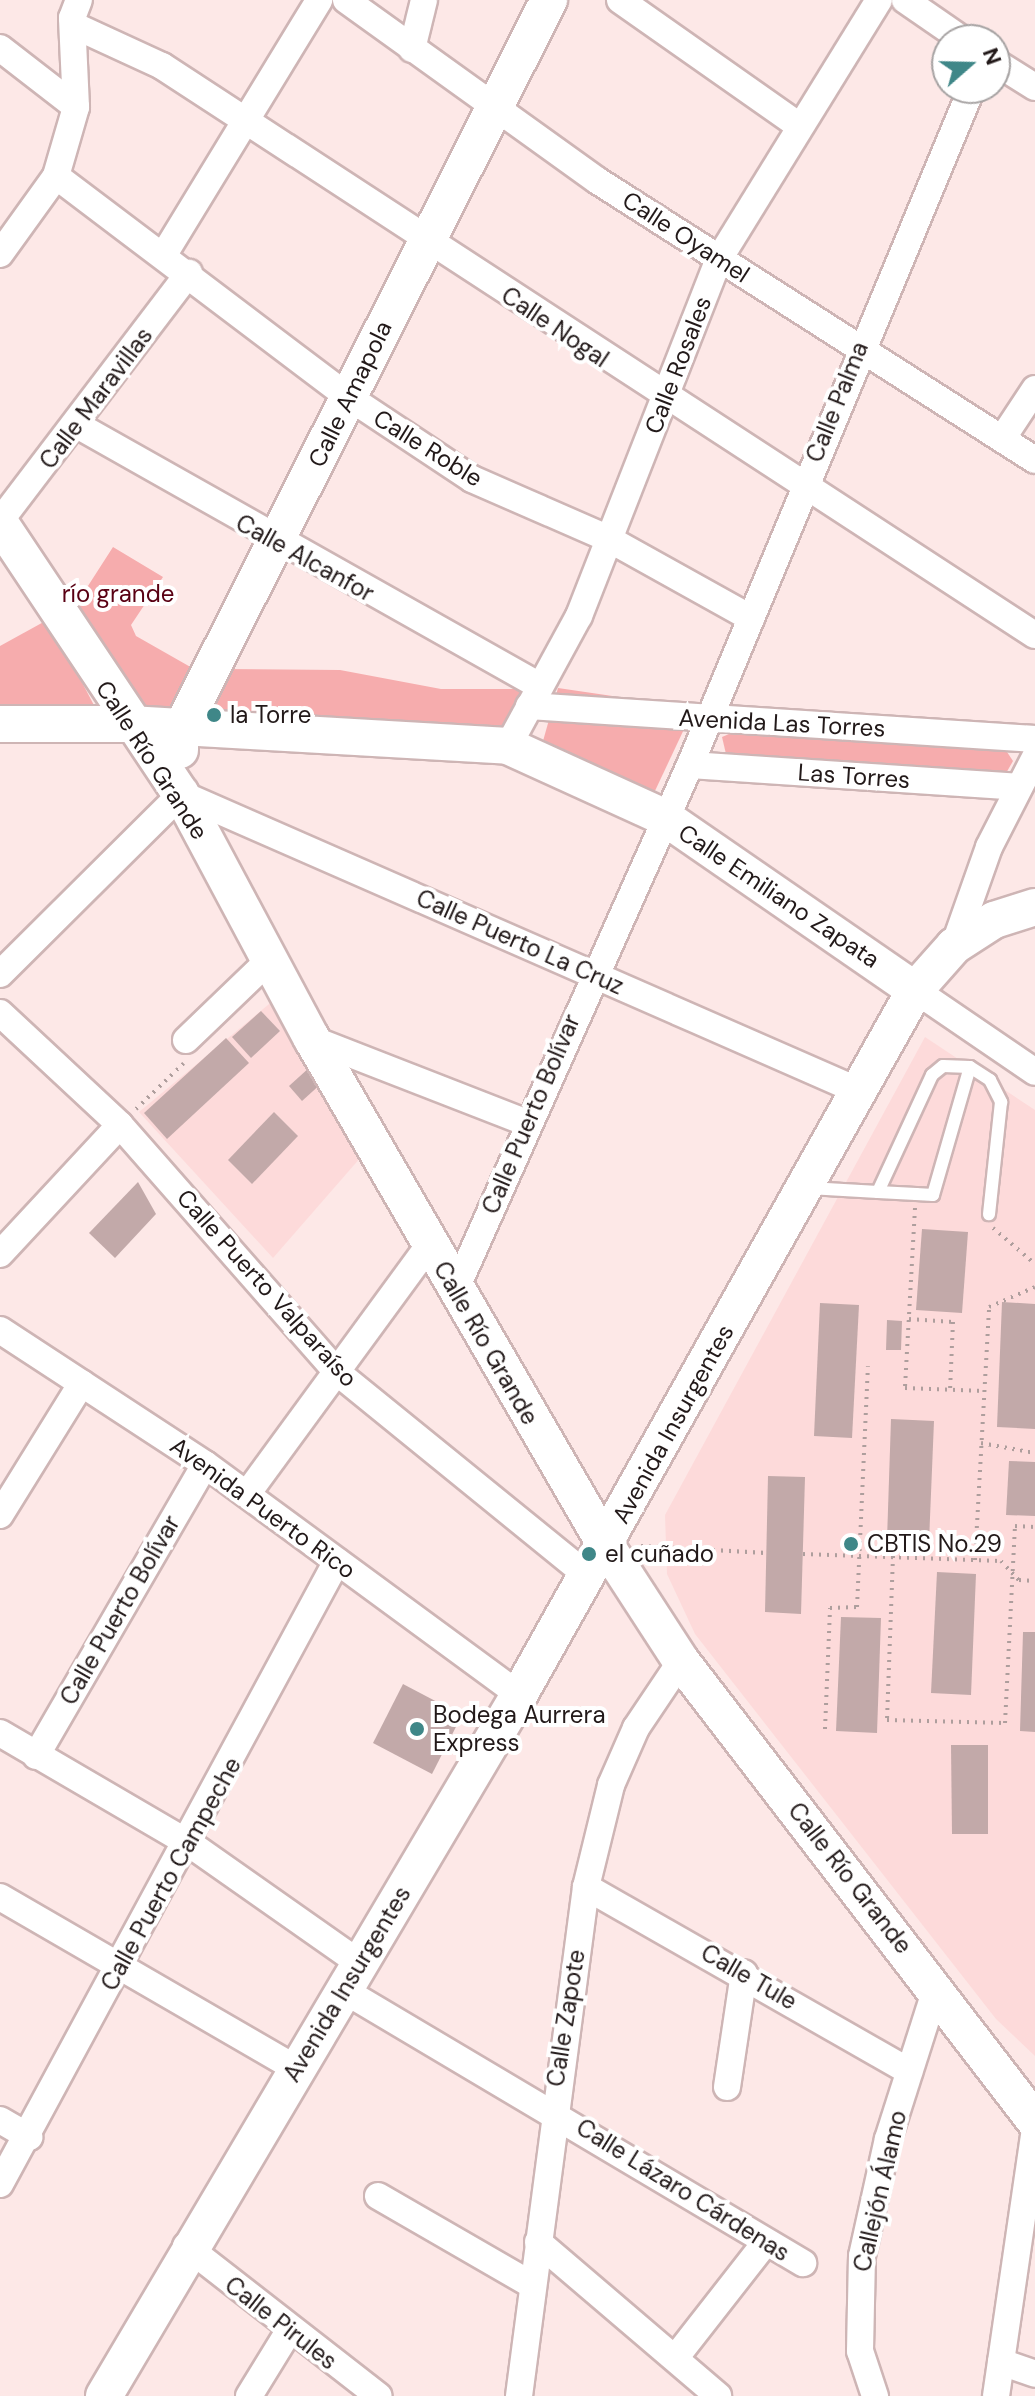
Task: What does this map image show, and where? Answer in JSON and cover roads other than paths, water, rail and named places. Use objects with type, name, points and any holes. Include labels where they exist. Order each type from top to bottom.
[{"type":"street","points":[[163,256],[243,117],[319,0]]},
{"type":"street","name":"Calle Oyamel","points":[[346,0],[494,109],[719,259],[1035,460]]},
{"type":"street","points":[[412,49],[424,0]]},
{"type":"street","name":"Calle Amapola","points":[[181,794],[180,731],[350,398],[424,240],[549,0]]},
{"type":"street","points":[[620,0],[799,126]]},
{"type":"street","name":"Calle Rosales","points":[[508,746],[532,695],[579,616],[607,538],[666,401],[719,259],[879,0]]},
{"type":"street","points":[[905,0],[940,24]]},
{"type":"street","points":[[0,254],[56,176],[76,107],[73,11]]},
{"type":"street","name":"Calle Nogal","points":[[73,11],[243,117],[666,401],[1035,635]]},
{"type":"street","points":[[0,48],[76,107]]},
{"type":"street","points":[[1011,72],[1035,87]]},
{"type":"street","name":"Calle Palma","points":[[708,718],[859,347],[965,104]]},
{"type":"street","name":"Calle Roble","points":[[56,176],[189,273],[350,398],[472,479],[607,538],[751,618]]},
{"type":"street","name":"Calle Maravillas","points":[[0,522],[77,425],[189,273]]},
{"type":"street","points":[[1002,439],[1035,389]]},
{"type":"street","name":"Calle Alcanfor","points":[[77,425],[532,695]]},
{"type":"street","name":"Calle Río Grande","points":[[0,522],[129,724],[181,794],[312,1039],[455,1291],[605,1544],[681,1661],[1035,2121]]},
{"type":"street","name":"Avenida Las Torres","points":[[532,695],[708,718],[1035,739]]},
{"type":"street","name":"Calle Puerto Bolívar","points":[[455,1291],[592,973],[690,765],[708,718]]},
{"type":"street","points":[[0,724],[129,724],[180,731],[508,746]]},
{"type":"street","name":"Calle Emiliano Zapata","points":[[508,746],[664,817],[1035,1072]]},
{"type":"street","points":[[954,946],[1017,787],[1035,757]]},
{"type":"street","name":"Las Torres","points":[[690,765],[1017,787]]},
{"type":"street","points":[[0,974],[181,794]]},
{"type":"street","name":"Calle Puerto La Cruz","points":[[181,794],[859,1091]]},
{"type":"street","name":"Avenida Insurgentes","points":[[104,2396],[186,2246],[353,1977],[519,1695],[915,990],[954,946],[994,920],[1035,907]]},
{"type":"street","points":[[186,1040],[269,960]]},
{"type":"street","name":"Calle Puerto Valparaíso","points":[[0,1013],[120,1125],[338,1373],[587,1575]]},
{"type":"street","points":[[312,1039],[528,1123]]},
{"type":"street","points":[[0,1254],[120,1125]]},
{"type":"street","points":[[247,1494],[429,1245]]},
{"type":"street","name":"Avenida Puerto Rico","points":[[0,1330],[205,1464],[519,1695]]},
{"type":"street","points":[[0,1515],[82,1383]]},
{"type":"street","name":"Calle Puerto Bolívar","points":[[36,1756],[205,1464]]},
{"type":"street","name":"Calle Puerto Campeche","points":[[0,2184],[190,1844],[337,1561]]},
{"type":"street","name":"Calle Zapote","points":[[519,2396],[552,2109],[586,1887],[611,1785],[636,1728],[681,1661]]},
{"type":"street","name":"Calle Lázaro Cárdenas","points":[[0,1733],[190,1844],[353,1977],[552,2109],[765,2243],[803,2263]]},
{"type":"street","name":"Calle Tule","points":[[586,1887],[744,1973],[909,2071]]},
{"type":"street","points":[[0,1897],[295,2068]]},
{"type":"street","points":[[727,2087],[744,1973]]},
{"type":"street","name":"Callejón Álamo","points":[[875,2396],[860,2351],[862,2256],[909,2071],[936,1989]]},
{"type":"street","points":[[0,2120],[29,2137]]},
{"type":"street","points":[[996,2396],[1035,2128]]},
{"type":"street","points":[[378,2196],[532,2285]]},
{"type":"street","points":[[538,2242],[717,2394]]},
{"type":"street","points":[[676,2357],[765,2243]]},
{"type":"street","name":"Calle Pirules","points":[[186,2246],[372,2394]]},
{"type":"street","points":[[249,2396],[289,2331]]},
{"type":"street","points":[[1001,2362],[1035,2374]]},
{"type":"lane","points":[[878,1192],[932,1075],[943,1066],[970,1067],[990,1080],[1001,1102],[989,1214]]},
{"type":"lane","points":[[805,1188],[933,1195],[970,1067]]},
{"type":"place","name":"la Torre","points":[[214,715]]},
{"type":"place","name":"CBTIS No.29","points":[[851,1544]]},
{"type":"place","name":"el cuñado","points":[[589,1554]]},
{"type":"place","name":"Bodega Aurrera Express","points":[[417,1729]]},
{"type":"park label","name":"río grande","points":[[118,594]]}]
